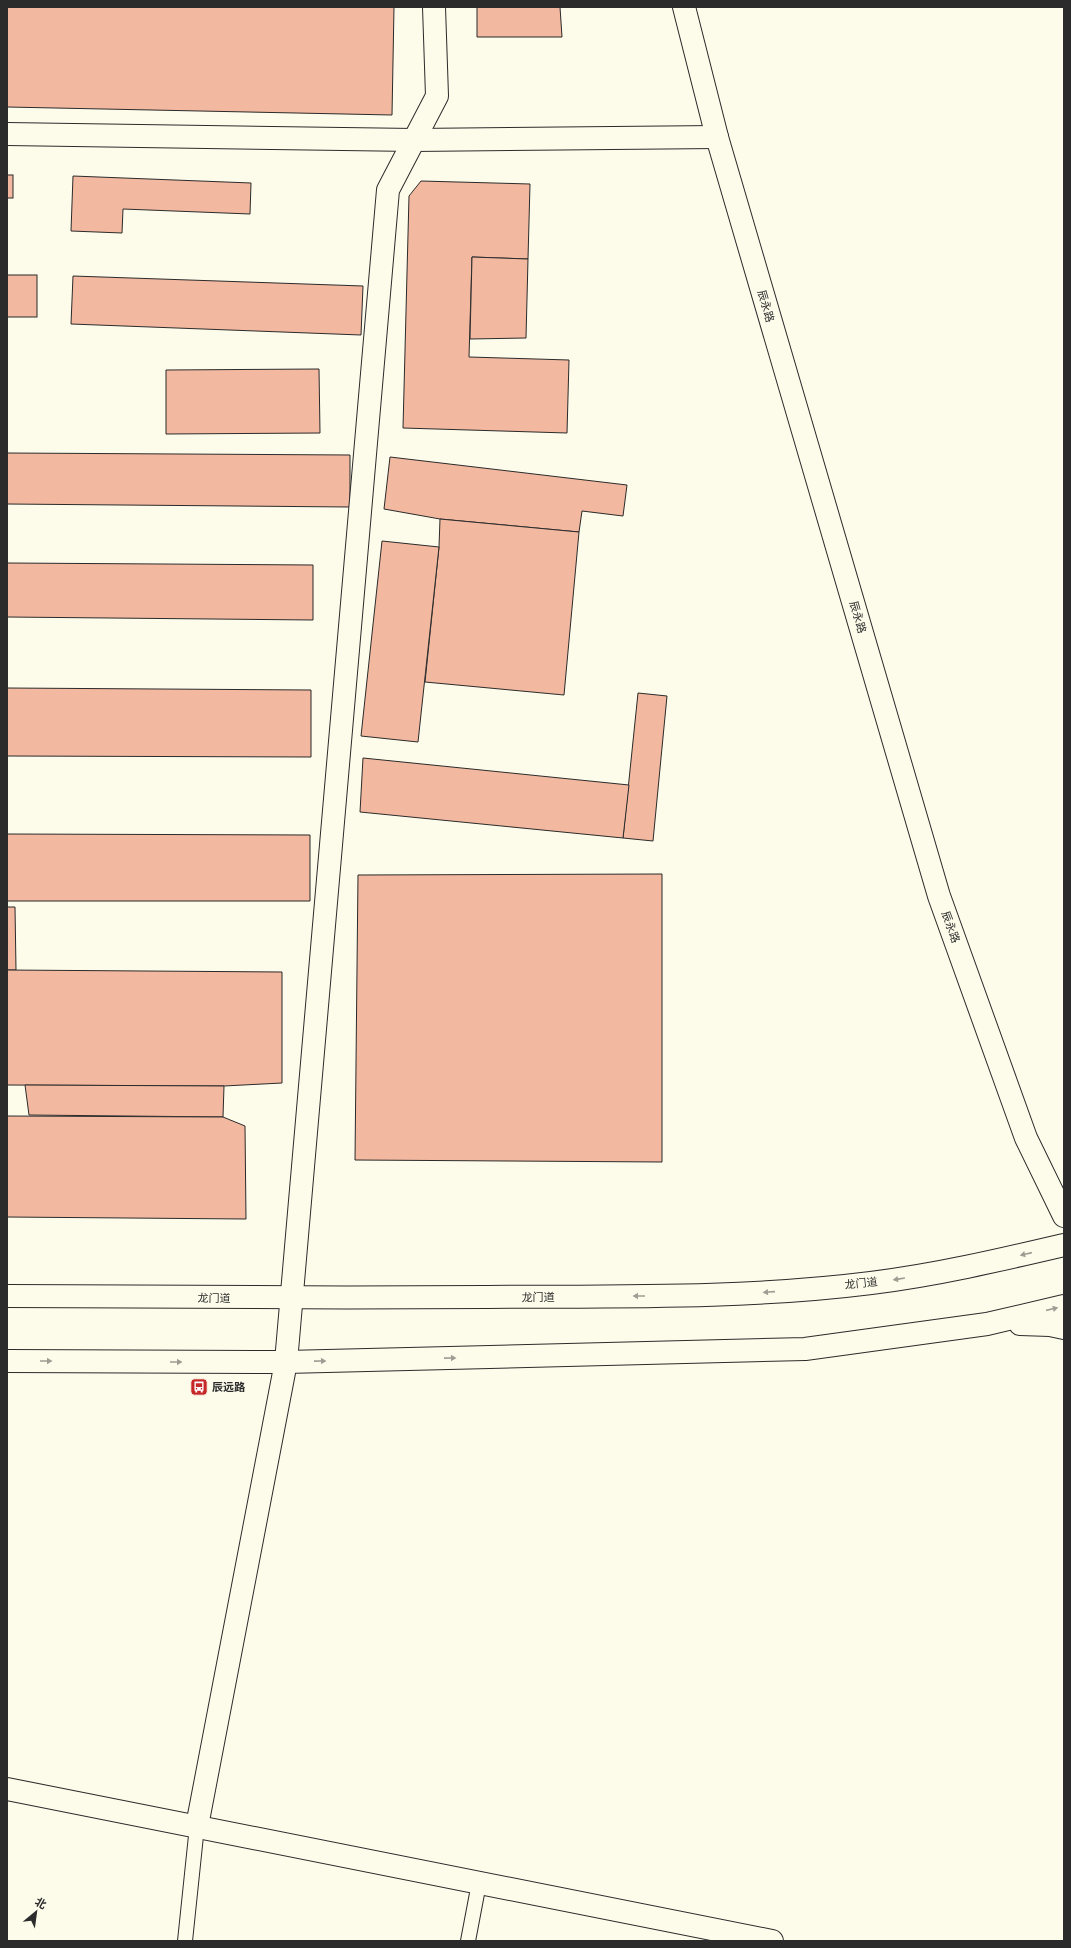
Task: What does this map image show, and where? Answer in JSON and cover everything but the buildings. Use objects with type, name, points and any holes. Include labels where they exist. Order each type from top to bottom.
[{"type":"main road","points":[[197,1826],[286,1362],[388,190],[437,96],[434,7]]},
{"type":"main road","name":"辰永路","points":[[684,7],[717,138],[939,896],[1026,1138],[1064,1216]]},
{"type":"main road","points":[[7,134],[414,140],[717,138]]},
{"type":"main road","name":"龙门道","points":[[7,1296],[291,1298],[667,1296],[767,1292],[871,1283],[959,1269],[1064,1245]]},
{"type":"main road","points":[[7,1361],[286,1362],[805,1349],[987,1324],[1064,1306]]},
{"type":"main road","points":[[987,1324],[1026,1324],[1064,1328]]},
{"type":"main road","points":[[7,1788],[772,1941]]},
{"type":"lane","points":[[185,1941],[197,1826]]},
{"type":"lane","points":[[468,1941],[479,1883]]},
{"type":"place","name":"辰远路","points":[[199,1387]]}]
